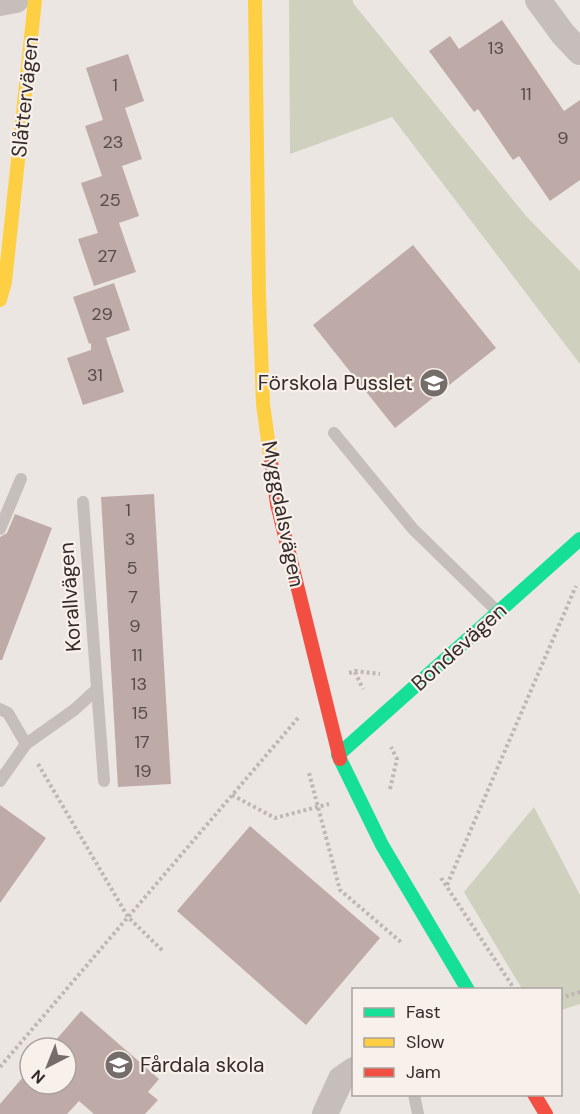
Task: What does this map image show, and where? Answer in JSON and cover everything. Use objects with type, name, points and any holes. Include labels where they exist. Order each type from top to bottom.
[{"type":"street","points":[[0,3],[16,0]]},
{"type":"street","name":"Slåttervägen","points":[[0,300],[5,282],[35,0]]},
{"type":"street","name":"Myggdalsvägen","points":[[255,0],[259,295],[263,404],[277,504],[338,755],[382,845],[465,988]]},
{"type":"street","points":[[538,0],[563,34],[580,52]]},
{"type":"street","name":"Bondevägen","points":[[338,755],[580,539]]},
{"type":"street","points":[[325,1114],[341,1079],[352,1071]]},
{"type":"street","points":[[535,1096],[546,1114]]},
{"type":"lane","points":[[334,433],[413,529],[498,612]]},
{"type":"lane","points":[[0,529],[21,479]]},
{"type":"lane","name":"Korallvägen","points":[[83,502],[104,782]]},
{"type":"lane","points":[[0,781],[26,744],[74,710],[97,689]]},
{"type":"lane","points":[[0,709],[8,713],[26,744]]},
{"type":"lane","points":[[414,1096],[418,1114]]},
{"type":"path","points":[[447,886],[580,578]]},
{"type":"path","points":[[320,684],[355,671],[397,759],[390,790],[394,799]]},
{"type":"path","points":[[0,1067],[299,717],[301,728]]},
{"type":"path","points":[[26,744],[128,917],[163,951]]},
{"type":"path","points":[[306,763],[340,890],[400,941],[407,950]]},
{"type":"path","points":[[232,795],[275,818],[358,796]]},
{"type":"path","points":[[435,869],[514,988]]},
{"type":"path","points":[[562,998],[580,993]]},
{"type":"green space","points":[[289,0],[353,0],[353,3],[526,216],[580,271],[580,364],[392,117],[290,154]]},
{"type":"green space","points":[[534,807],[580,895],[580,1004],[562,1010],[562,988],[521,988],[464,892]]},
{"type":"building","points":[[502,20],[564,111],[580,100],[580,180],[550,201],[519,156],[513,160],[478,109],[474,112],[429,51],[450,36],[459,49]]},
{"type":"building","points":[[128,54],[144,101],[125,108],[142,159],[122,166],[139,216],[119,223],[136,272],[94,286],[78,239],[98,233],[81,183],[102,176],[85,126],[103,120],[86,68]]},
{"type":"building","points":[[413,245],[496,348],[395,428],[313,325]]},
{"type":"building","points":[[114,283],[130,330],[106,338],[124,392],[83,405],[67,358],[91,350],[91,343],[89,344],[73,297]]},
{"type":"building","points":[[154,494],[171,784],[118,787],[101,497]]},
{"type":"building","points":[[15,514],[52,528],[2,660],[0,660],[0,537],[7,533]]},
{"type":"building","points":[[0,805],[46,838],[0,903]]},
{"type":"building","points":[[250,826],[380,938],[306,1025],[177,911]]},
{"type":"building","points":[[81,1011],[159,1079],[148,1092],[158,1100],[145,1114],[94,1114],[79,1101],[67,1114],[0,1114],[0,1104],[18,1083],[18,1096],[78,1096],[78,1036],[59,1036]]},
{"type":"traffic: fast","points":[[338,755],[580,539]]},
{"type":"traffic: fast","points":[[340,759],[382,845],[467,988]]},
{"type":"traffic: slow","points":[[0,300],[5,282],[35,0]]},
{"type":"traffic: slow","points":[[255,0],[259,295],[263,404],[271,462]]},
{"type":"traffic: jam","points":[[271,462],[277,504],[340,759]]},
{"type":"traffic: jam","points":[[535,1096],[546,1114]]},
{"type":"place","name":"Förskola Pusslet","points":[[434,383]]},
{"type":"place","name":"Fårdala skola","points":[[119,1065]]}]
